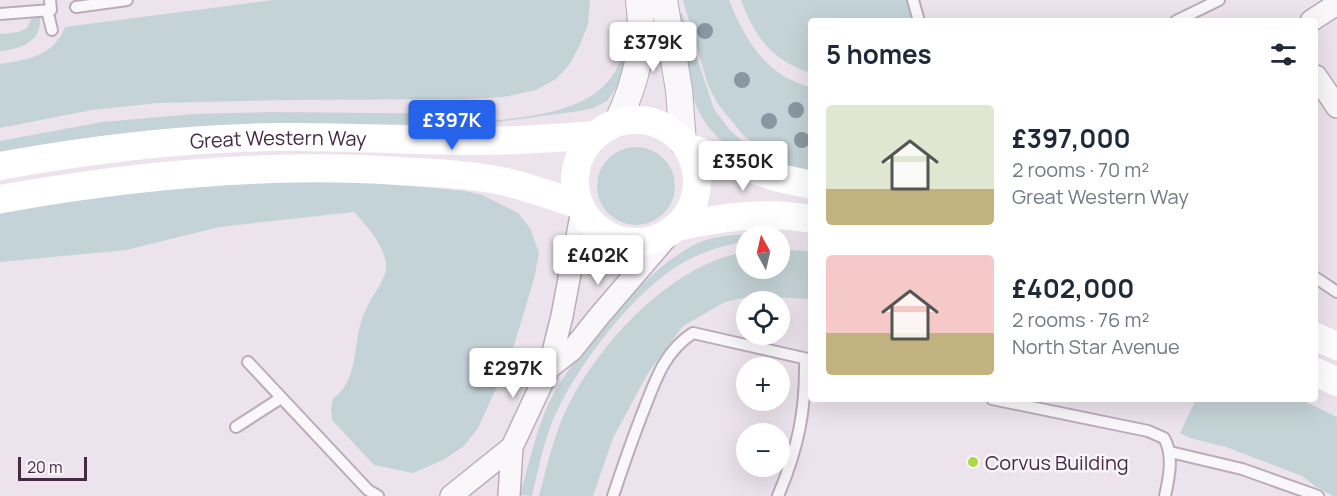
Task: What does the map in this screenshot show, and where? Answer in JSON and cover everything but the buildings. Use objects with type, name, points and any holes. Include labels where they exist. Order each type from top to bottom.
[{"type":"main road","points":[[635,120],[654,123],[669,130],[685,145],[696,168],[696,192],[688,213],[675,228],[664,236],[648,241],[624,241],[598,229],[581,208],[576,189],[577,167],[584,150],[607,129],[635,120]]},
{"type":"main road","name":"Great Western Way","points":[[0,166],[81,152],[214,140],[367,137],[490,141],[607,129]]},
{"type":"main road","points":[[685,145],[775,177],[808,184]]},
{"type":"main road","name":"Great Western Way","points":[[0,200],[107,182],[174,175],[312,168],[435,173],[496,180],[538,191],[581,208]]},
{"type":"main road","points":[[675,228],[753,214],[776,214],[808,218]]},
{"type":"main road","points":[[1318,338],[1337,346]]},
{"type":"main road","points":[[1318,373],[1337,382]]},
{"type":"street","points":[[607,129],[630,95],[640,59],[642,35],[639,0]]},
{"type":"street","points":[[664,0],[679,90],[685,145]]},
{"type":"street","points":[[1316,18],[1337,4]]},
{"type":"street","points":[[1318,79],[1337,107]]},
{"type":"street","points":[[509,496],[512,447],[549,368],[562,316],[581,208]]},
{"type":"street","points":[[549,368],[572,350],[675,228]]},
{"type":"street","points":[[451,496],[512,447]]},
{"type":"lane","points":[[76,7],[128,0]]},
{"type":"lane","points":[[913,0],[918,18]]},
{"type":"lane","points":[[1182,18],[1219,0]]},
{"type":"lane","points":[[0,14],[48,5],[52,30]]},
{"type":"lane","points":[[1318,279],[1337,292]]},
{"type":"lane","points":[[613,496],[654,381],[670,353],[683,339],[693,333],[808,360],[806,393],[792,463],[778,496]]},
{"type":"lane","points":[[248,362],[369,493],[378,496]]},
{"type":"lane","points":[[236,427],[281,398]]},
{"type":"lane","points":[[1007,402],[1148,431],[1164,438],[1170,452],[1166,496]]},
{"type":"lane","points":[[1170,452],[1242,469],[1318,496]]},
{"type":"shaded area","points":[[273,0],[590,0],[588,24],[569,65],[556,79],[536,90],[503,97],[464,99],[158,103],[92,110],[0,128],[0,64],[20,61],[47,50],[60,37],[65,27]]},
{"type":"shaded area","points":[[625,0],[628,0],[632,29],[622,80],[607,101],[580,111],[490,123],[490,121],[548,113],[572,105],[593,95],[610,80],[621,60],[626,33]]},
{"type":"shaded area","points":[[683,0],[729,0],[750,42],[769,65],[795,82],[808,86],[808,170],[784,165],[781,159],[764,153],[743,135],[717,103],[708,85]]},
{"type":"shaded area","points":[[741,0],[911,0],[916,18],[808,18],[808,72],[775,54],[759,36]]},
{"type":"shaded area","points":[[682,13],[714,109],[729,129],[752,150],[753,155],[720,139],[708,127],[700,113],[684,64],[677,14]]},
{"type":"shaded area","points":[[40,16],[40,25],[34,38],[23,46],[0,51],[0,34],[19,32],[27,28],[32,17]]},
{"type":"shaded area","points":[[271,112],[474,114],[473,125],[339,124],[0,153],[0,141],[102,122],[194,114]]},
{"type":"shaded area","points":[[628,147],[644,147],[658,153],[669,164],[675,178],[675,194],[669,208],[658,219],[644,225],[628,225],[614,219],[603,208],[597,194],[597,178],[603,164],[614,153]]},
{"type":"shaded area","points":[[357,181],[465,191],[482,195],[518,213],[530,228],[539,253],[534,279],[515,342],[478,428],[464,446],[445,459],[413,473],[374,465],[332,420],[333,398],[341,392],[350,375],[361,321],[386,269],[378,242],[354,212],[219,227],[126,250],[0,262],[0,214],[66,202],[192,185]]},
{"type":"shaded area","points":[[736,235],[736,243],[701,254],[666,274],[626,311],[607,333],[561,403],[545,442],[532,496],[520,495],[545,412],[555,391],[589,343],[632,294],[676,256],[703,241]]},
{"type":"shaded area","points":[[790,250],[808,251],[808,299],[790,298],[790,291],[736,291],[736,300],[725,302],[683,326],[648,373],[613,438],[593,496],[539,496],[563,417],[593,364],[637,313],[663,291],[690,273],[718,259],[736,255],[736,279],[790,279]]},
{"type":"shaded area","points":[[1195,402],[1306,402],[1337,417],[1337,496],[1315,486],[1302,476],[1226,447],[1190,438],[1180,433]]},
{"type":"place","name":"Corvus Building","points":[[973,462]]}]
